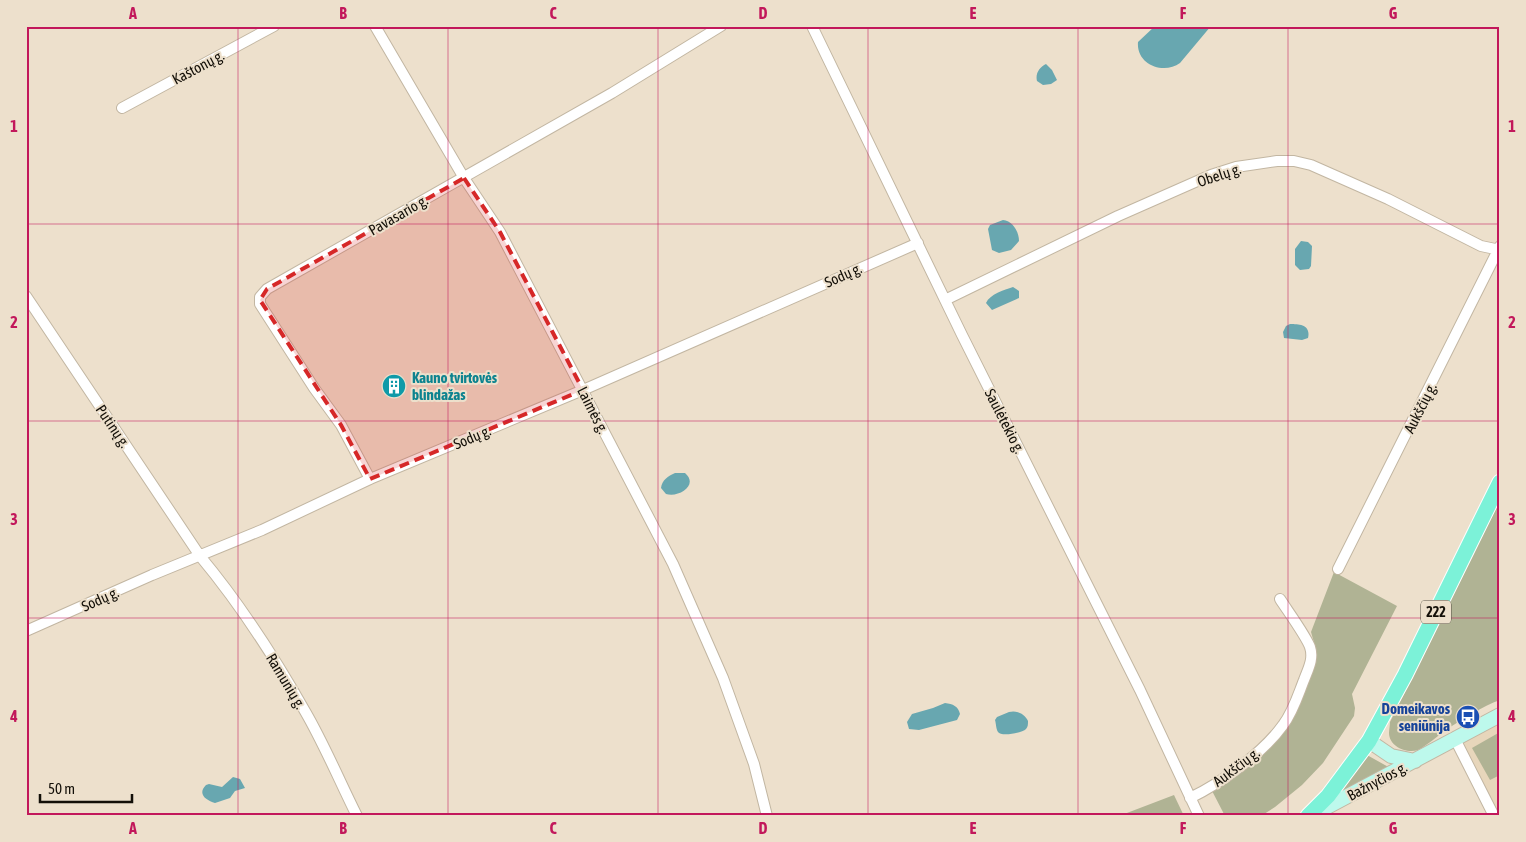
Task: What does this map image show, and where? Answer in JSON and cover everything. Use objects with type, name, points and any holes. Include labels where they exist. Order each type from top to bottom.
[{"type":"main road","name":"222","points":[[1310,816],[1333,790],[1369,741],[1411,662],[1500,482]]},
{"type":"main road","name":"Bažnyčios g.","points":[[1310,816],[1416,761],[1500,714]]},
{"type":"main road","name":"Bažnyčios g.","points":[[1369,741],[1391,756],[1416,761]]},
{"type":"street","name":"Kaštonų g.","points":[[122,108],[274,26]]},
{"type":"street","name":"Laimės g.","points":[[375,26],[464,178],[500,232],[673,564],[723,678],[754,764],[767,816]]},
{"type":"street","name":"Pavasario g.","points":[[370,479],[341,425],[314,388],[260,304],[260,297],[267,290],[612,93],[721,26]]},
{"type":"street","name":"Saulėtekio g.","points":[[812,26],[945,300],[1137,683],[1200,816]]},
{"type":"street","name":"Obelų g.","points":[[945,300],[1118,216],[1211,175],[1236,168],[1277,161],[1294,161],[1311,165],[1388,199],[1481,246],[1499,249]]},
{"type":"street","name":"Sodų g.","points":[[26,632],[262,530],[370,479],[583,390],[918,243]]},
{"type":"street","name":"Aukščių g.","points":[[1338,569],[1499,249]]},
{"type":"street","name":"Putinų g.","points":[[26,296],[200,556]]},
{"type":"street","name":"Ramunių g.","points":[[200,556],[221,581],[272,656],[306,714],[357,816]]},
{"type":"street","name":"Aukščių g.","points":[[1190,798],[1204,791],[1239,767],[1264,746],[1283,725],[1292,709],[1312,660],[1310,647],[1280,599]]},
{"type":"street","points":[[1455,740],[1494,816]]},
{"type":"highlighted area","points":[[464,178],[500,232],[583,390],[370,479],[341,425],[260,300],[267,289]]},
{"type":"shaded area","points":[[1500,722],[1500,816],[1494,816],[1457,745]]},
{"type":"green space","points":[[1500,500],[1500,700],[1465,718],[1418,750],[1404,750],[1395,745],[1390,738],[1390,722]]},
{"type":"green space","points":[[1334,572],[1397,606],[1352,694],[1355,708],[1354,716],[1323,763],[1302,785],[1275,807],[1261,816],[1225,816],[1210,787],[1283,725],[1315,646],[1311,632]]},
{"type":"green space","points":[[1500,732],[1500,775],[1490,780],[1472,748]]},
{"type":"green space","points":[[1367,755],[1392,769],[1334,801]]},
{"type":"green space","points":[[1174,795],[1184,816],[1119,816]]},
{"type":"water","points":[[1155,26],[1211,26],[1180,63],[1166,68],[1159,68],[1152,66],[1141,57],[1138,42]]},
{"type":"water","points":[[1046,64],[1052,70],[1057,80],[1051,84],[1043,85],[1037,81],[1037,73]]},
{"type":"water","points":[[1003,220],[1010,222],[1015,228],[1019,241],[1011,250],[999,253],[992,250],[988,229],[990,225]]},
{"type":"water","points":[[1301,241],[1308,242],[1312,246],[1311,266],[1309,269],[1300,270],[1295,265],[1295,249]]},
{"type":"water","points":[[1013,287],[1019,291],[1019,298],[992,310],[986,303],[994,295]]},
{"type":"water","points":[[1290,324],[1304,326],[1308,330],[1308,338],[1302,340],[1284,338],[1283,332],[1286,326]]},
{"type":"water","points":[[675,473],[685,473],[689,478],[689,486],[676,494],[666,494],[661,488],[663,483]]},
{"type":"water","points":[[945,703],[953,705],[958,709],[960,714],[957,720],[919,730],[909,729],[907,722],[912,714]]},
{"type":"water","points":[[1009,712],[1018,712],[1025,716],[1028,721],[1026,729],[1012,734],[998,732],[995,720],[997,717]]},
{"type":"water","points":[[233,777],[240,779],[245,788],[235,791],[230,798],[215,803],[204,796],[202,791],[206,785],[222,787]]},
{"type":"place","name":"Kauno tvirtovės blindažas","points":[[394,386]]},
{"type":"place","name":"Domeikavos seniūnija","points":[[1468,717]]}]
